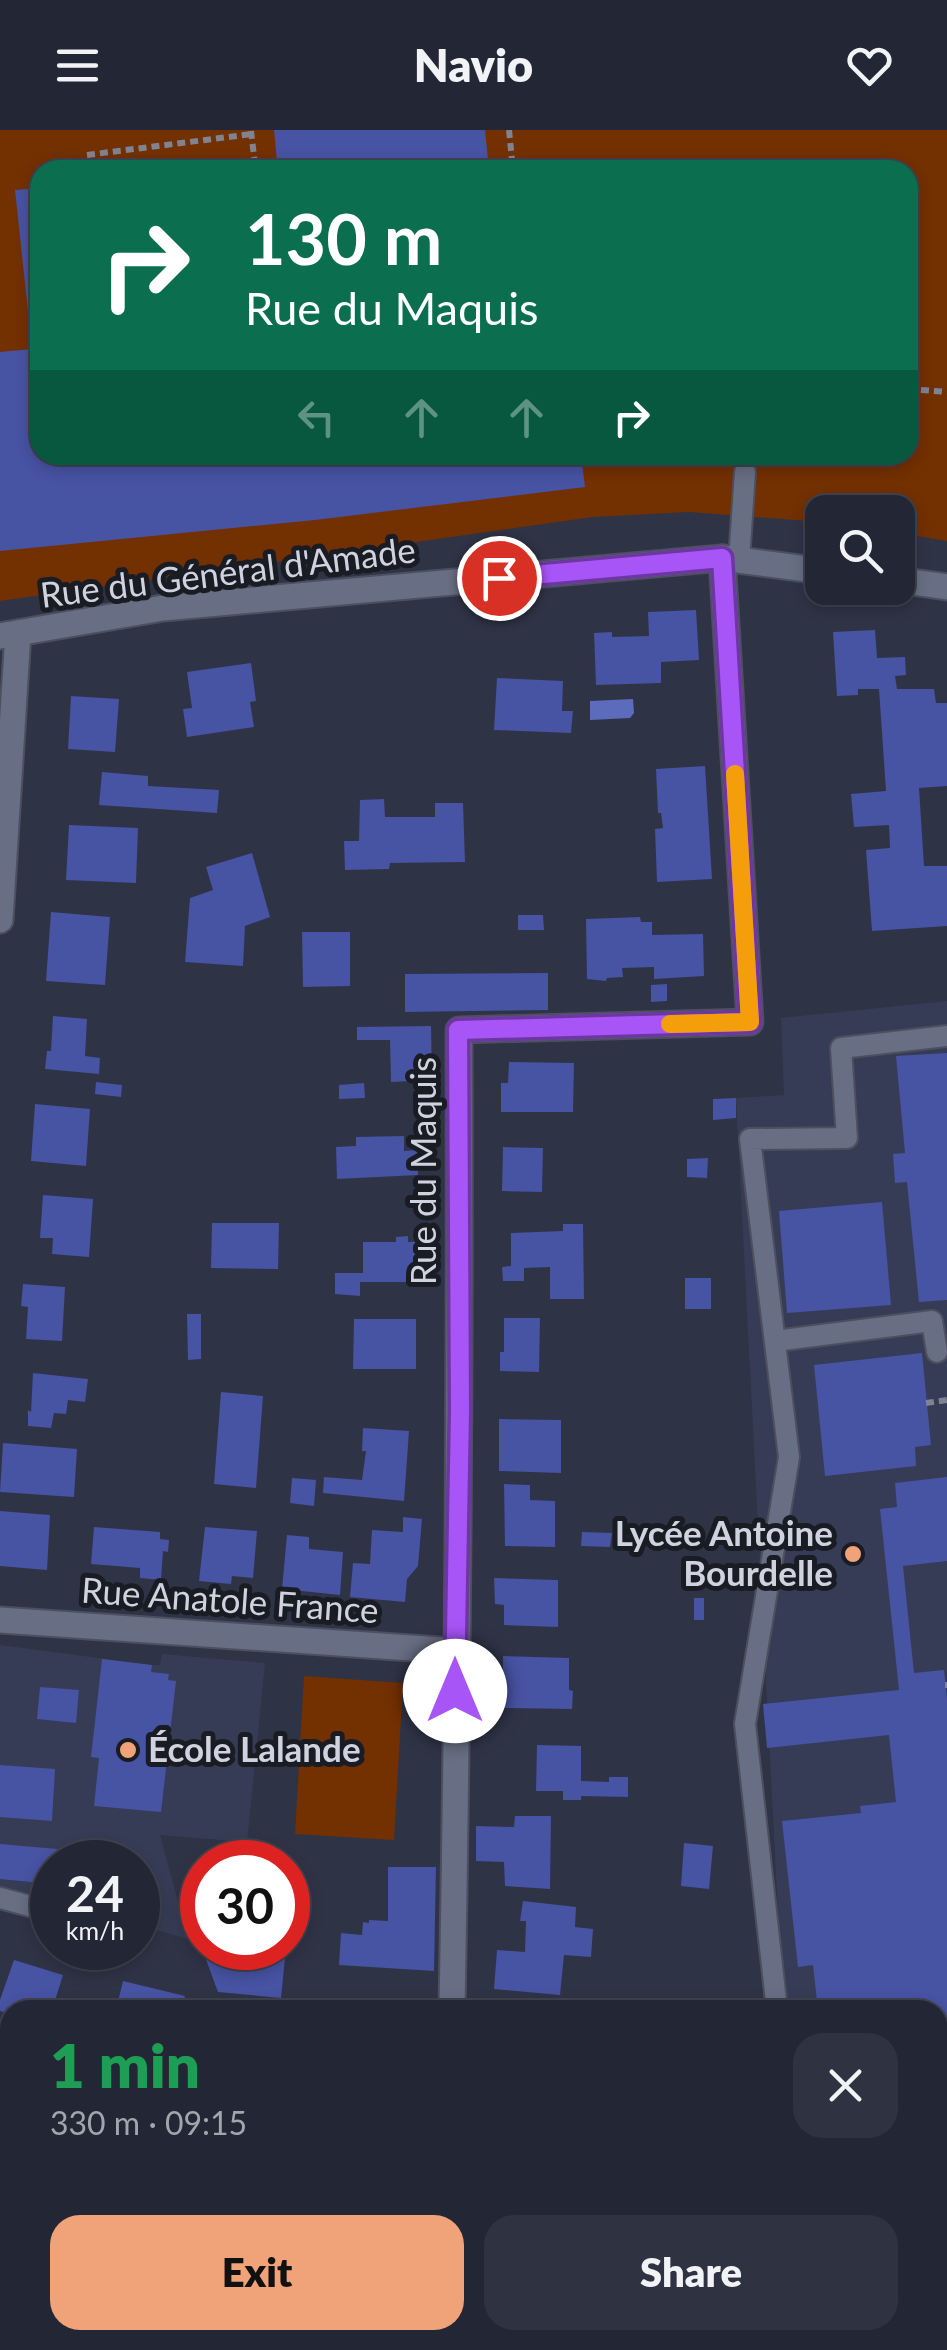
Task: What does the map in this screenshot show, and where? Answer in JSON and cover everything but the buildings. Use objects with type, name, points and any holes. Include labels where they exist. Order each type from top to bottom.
[{"type":"street","name":"Rue du Général d'Amade","points":[[9,634],[163,608],[730,559],[805,569]]},
{"type":"street","name":"Rue du Maquis","points":[[452,2000],[460,1411],[458,1030],[750,1022],[730,559]]},
{"type":"street","points":[[915,582],[947,586]]},
{"type":"street","points":[[0,920],[9,634]]},
{"type":"street","name":"Rue Anatole France","points":[[0,1620],[456,1651]]},
{"type":"lane","points":[[730,559],[744,472]]},
{"type":"lane","points":[[776,2000],[744,1724],[789,1457],[750,1140],[847,1138],[841,1048],[947,1036]]},
{"type":"lane","points":[[775,1341],[932,1321],[937,1352]]},
{"type":"lane","points":[[0,1898],[30,1906]]},
{"type":"path","points":[[510,130],[513,160]]},
{"type":"path","points":[[87,155],[252,132],[255,160]]},
{"type":"path","points":[[918,390],[947,392]]},
{"type":"path","points":[[926,1403],[947,1400]]},
{"type":"shaded area","points":[[0,130],[947,130],[947,541],[915,536],[915,495],[805,495],[805,521],[689,512],[593,517],[0,601]]},
{"type":"shaded area","name":"Lycée Antoine Bourdelle","points":[[947,1001],[947,2000],[782,2000],[736,1098],[784,1095],[781,1018]]},
{"type":"shaded area","name":"École Lalande","points":[[0,1645],[152,1665],[160,1665],[162,1654],[265,1663],[247,1840],[160,1835],[180,1909],[180,1937],[160,1931],[160,1840],[30,1840],[30,1896],[0,1888]]},
{"type":"shaded area","points":[[304,1676],[403,1683],[394,1840],[295,1834]]},
{"type":"water","points":[[633,699],[634,713],[630,718],[590,720],[590,701]]},
{"type":"slow traffic","points":[[670,1024],[750,1022],[735,774]]},
{"type":"place","name":"Lycée Antoine Bourdelle","points":[[853,1554]]},
{"type":"place","name":"École Lalande","points":[[128,1750]]},
{"type":"route","points":[[455,1691],[460,1411],[458,1030],[750,1022],[722,558],[499,578]]}]
